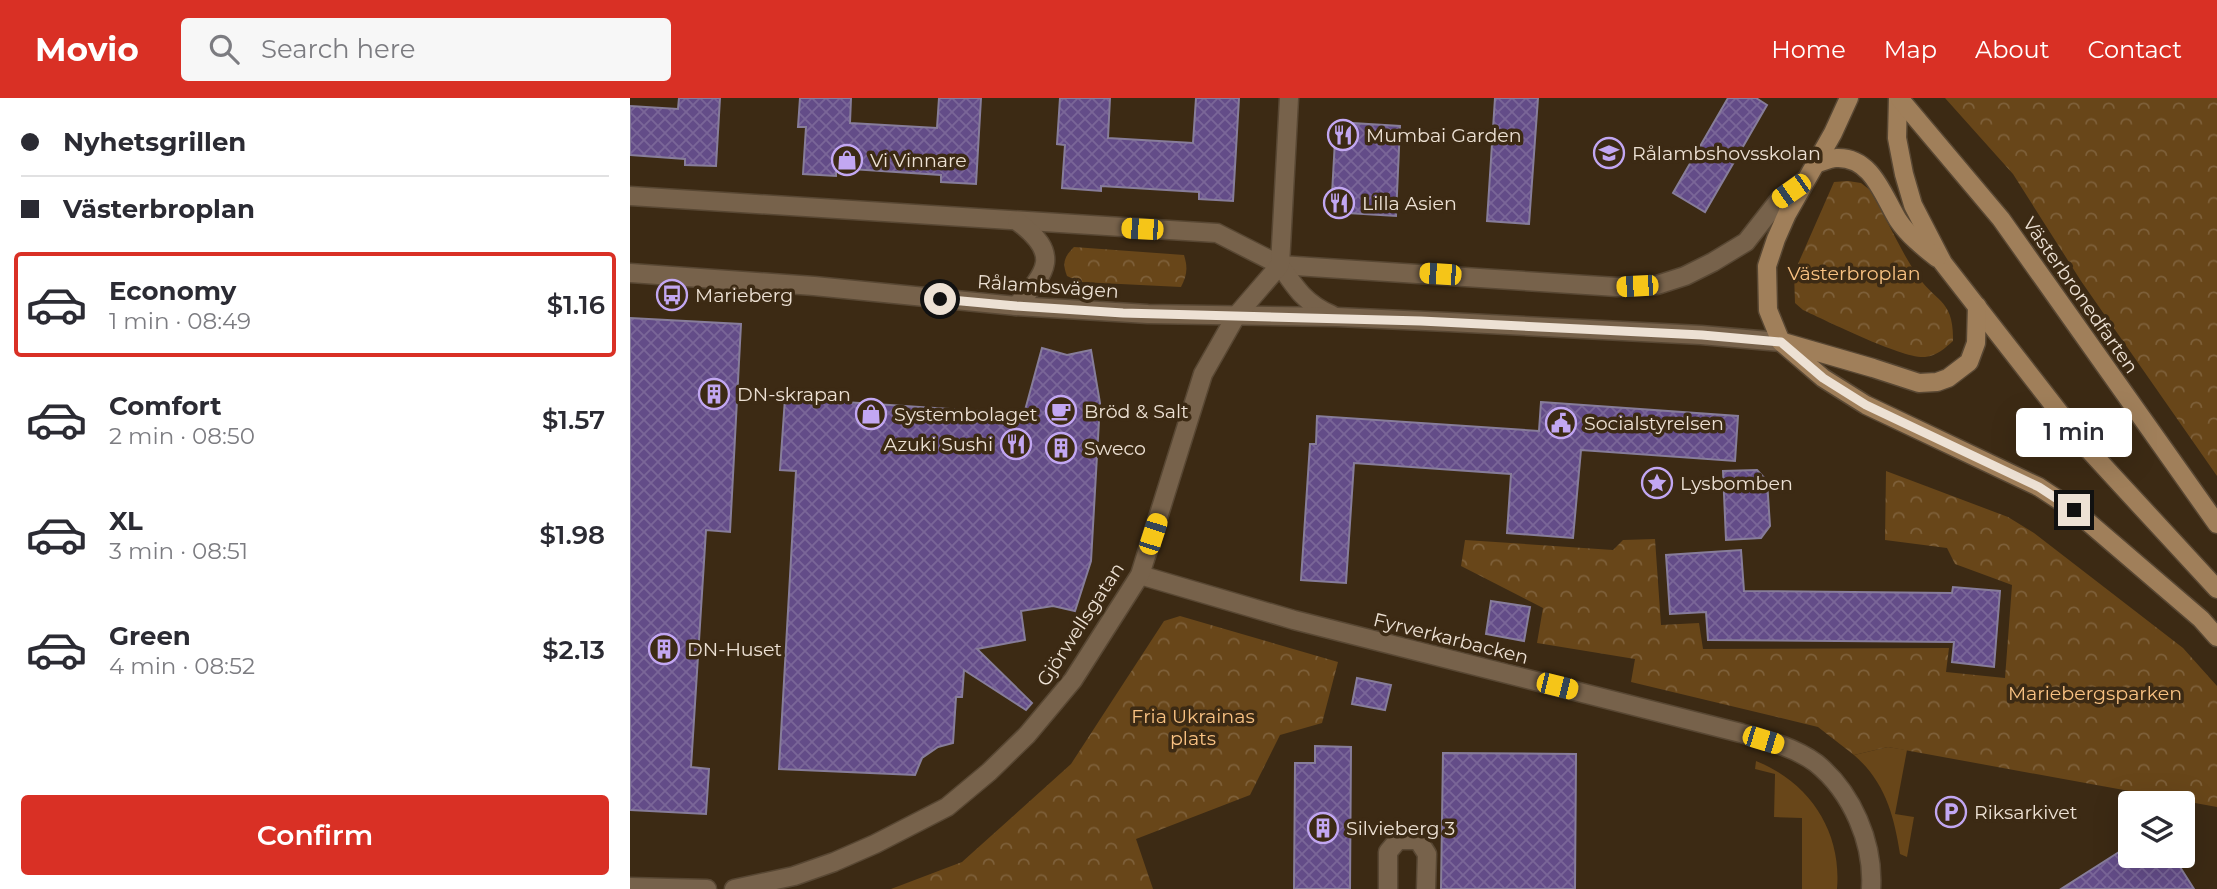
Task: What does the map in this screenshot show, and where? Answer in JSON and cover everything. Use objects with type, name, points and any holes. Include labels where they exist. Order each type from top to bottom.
[{"type":"main road","points":[[1849,98],[1776,239],[1768,266],[1768,310],[1781,342],[1823,378],[1866,405],[2039,487],[2074,510],[2201,619],[2217,636]]},
{"type":"main road","points":[[1897,103],[1897,138],[1903,174],[1913,205],[1943,263],[2087,448],[2217,589]]},
{"type":"main road","name":"Västerbronedfarten","points":[[1897,103],[2001,219],[2217,524]]},
{"type":"main road","points":[[1815,164],[1836,158],[1854,161],[1868,169],[1900,223],[1919,244],[1943,263]]},
{"type":"main road","points":[[1781,342],[1919,383],[1937,382],[1948,378],[1969,362],[1976,343],[1977,306]]},
{"type":"street","points":[[1280,265],[1289,98]]},
{"type":"street","name":"Rålambsvägen","points":[[630,196],[1217,233],[1280,265],[1617,287],[1657,285],[1685,276],[1746,242],[1779,200],[1804,181]]},
{"type":"street","points":[[1016,306],[1039,279],[1044,269],[1045,257],[1044,246],[1017,221]]},
{"type":"street","name":"Rålambsvägen","points":[[1280,265],[1302,296],[1314,307],[1337,317]]},
{"type":"street","name":"Gjörwellsgatan","points":[[734,889],[794,876],[834,862],[947,807],[1027,736],[1073,680],[1140,575],[1203,374],[1236,316],[1280,265]]},
{"type":"street","name":"Rålambsvägen","points":[[630,273],[814,286],[1016,306],[1236,316],[1337,317],[1702,335],[1781,342]]},
{"type":"street","name":"Fyrverkarbacken","points":[[1140,575],[1294,620],[1727,729],[1786,747],[1815,763],[1838,786],[1856,814],[1867,849],[1871,889]]},
{"type":"street","points":[[1388,889],[1388,852],[1398,840],[1418,840],[1427,854],[1426,889]]},
{"type":"street","points":[[630,887],[707,889]]},
{"type":"green space","points":[[1945,98],[2217,98],[2217,476],[2081,281],[2013,174]]},
{"type":"green space","name":"Västerbroplan","points":[[1834,182],[1861,183],[1870,190],[1915,272],[1946,308],[1950,316],[1953,341],[1937,353],[1925,357],[1900,352],[1803,310],[1795,303],[1794,273]]},
{"type":"green space","points":[[1074,247],[1184,255],[1186,275],[1181,287],[1080,282],[1067,276],[1064,264]]},
{"type":"green space","name":"Mariebergsparken","points":[[1886,471],[2008,517],[2034,533],[2183,648],[2217,686],[2217,807],[2195,803],[2195,791],[2129,791],[1888,747],[1854,755],[1818,727],[1631,682],[1635,659],[1537,643],[1543,608],[1461,566],[1465,540],[1613,550],[1623,540],[1655,539],[1661,625],[1699,623],[1703,649],[1949,648],[1946,672],[2005,678],[2012,585],[1955,564],[1947,548],[1885,540]]},
{"type":"green space","name":"Fria Ukrainas plats","points":[[1180,616],[1338,662],[1322,723],[1280,735],[1250,795],[1136,839],[1153,889],[891,889],[962,862],[1071,764],[1164,621]]},
{"type":"green space","points":[[1888,747],[1907,750],[1895,814],[1914,817],[1907,857],[1900,854],[1895,826],[1881,788],[1865,765],[1854,755]]},
{"type":"green space","points":[[1756,761],[1792,782],[1818,811],[1834,847],[1837,889],[1802,889],[1802,818],[1774,817],[1775,774],[1755,769]]},
{"type":"building","points":[[679,98],[720,98],[716,166],[685,165],[685,159],[630,155],[630,106],[678,109]]},
{"type":"building","points":[[800,98],[851,98],[850,123],[937,128],[939,98],[981,98],[976,184],[941,182],[941,175],[836,168],[836,176],[803,174],[806,127],[798,127]]},
{"type":"building","points":[[1060,98],[1110,98],[1108,138],[1193,143],[1196,98],[1239,98],[1233,201],[1199,199],[1199,192],[1101,186],[1101,191],[1062,188],[1065,145],[1057,144]]},
{"type":"building","points":[[1495,98],[1538,98],[1529,224],[1487,221]]},
{"type":"building","points":[[1728,98],[1756,98],[1767,105],[1705,212],[1673,193]]},
{"type":"building","points":[[1336,122],[1400,126],[1396,216],[1331,212]]},
{"type":"building","name":"DN-Huset","points":[[630,318],[741,324],[730,532],[706,530],[691,767],[709,769],[706,814],[630,810]]},
{"type":"building","points":[[1042,348],[1067,355],[1091,350],[1100,403],[1091,561],[1075,611],[1053,606],[1021,611],[1025,640],[977,649],[1032,703],[1026,710],[964,670],[962,697],[956,697],[953,743],[938,747],[922,758],[915,775],[779,769],[796,471],[780,470],[785,398],[1024,414]]},
{"type":"building","points":[[1541,402],[1738,416],[1735,461],[1581,450],[1573,538],[1507,533],[1511,474],[1354,463],[1346,583],[1301,580],[1310,444],[1316,444],[1317,416],[1539,431]]},
{"type":"building","points":[[1757,470],[1767,481],[1770,526],[1761,538],[1726,540],[1723,471]]},
{"type":"building","points":[[1741,550],[1744,591],[1952,593],[1953,587],[2000,591],[1994,667],[1952,662],[1954,642],[1708,640],[1706,612],[1670,614],[1666,555]]},
{"type":"building","points":[[1491,601],[1530,607],[1524,641],[1486,634]]},
{"type":"building","points":[[1357,678],[1391,685],[1385,710],[1352,704]]},
{"type":"building","name":"Silvieberg 3","points":[[1315,746],[1351,747],[1350,889],[1294,889],[1295,763],[1315,763]]},
{"type":"building","points":[[1443,753],[1576,754],[1575,889],[1441,889]]},
{"type":"building","points":[[2118,853],[2118,868],[2181,868],[2194,889],[2061,889]]},
{"type":"place","name":"Mumbai Garden","points":[[1343,135]]},
{"type":"place","name":"Rålambshovsskolan","points":[[1609,153]]},
{"type":"place","name":"Vi Vinnare","points":[[847,160]]},
{"type":"place","name":"Lilla Asien","points":[[1339,203]]},
{"type":"place","name":"Marieberg","points":[[672,295]]},
{"type":"place","name":"DN-skrapan","points":[[714,394]]},
{"type":"place","name":"Bröd & Salt","points":[[1061,411]]},
{"type":"place","name":"Systembolaget","points":[[871,414]]},
{"type":"place","name":"Socialstyrelsen","points":[[1561,423]]},
{"type":"place","name":"Azuki Sushi","points":[[1016,444]]},
{"type":"place","name":"Sweco","points":[[1061,448]]},
{"type":"place","name":"Lysbomben","points":[[1657,483]]},
{"type":"place","name":"DN-Huset","points":[[664,649]]},
{"type":"place","name":"Riksarkivet","points":[[1951,812]]},
{"type":"place","name":"Silvieberg 3","points":[[1323,828]]},
{"type":"route","points":[[940,299],[1123,313],[1337,317],[1702,335],[1781,342],[1823,378],[1866,405],[2039,487],[2074,510]]}]
